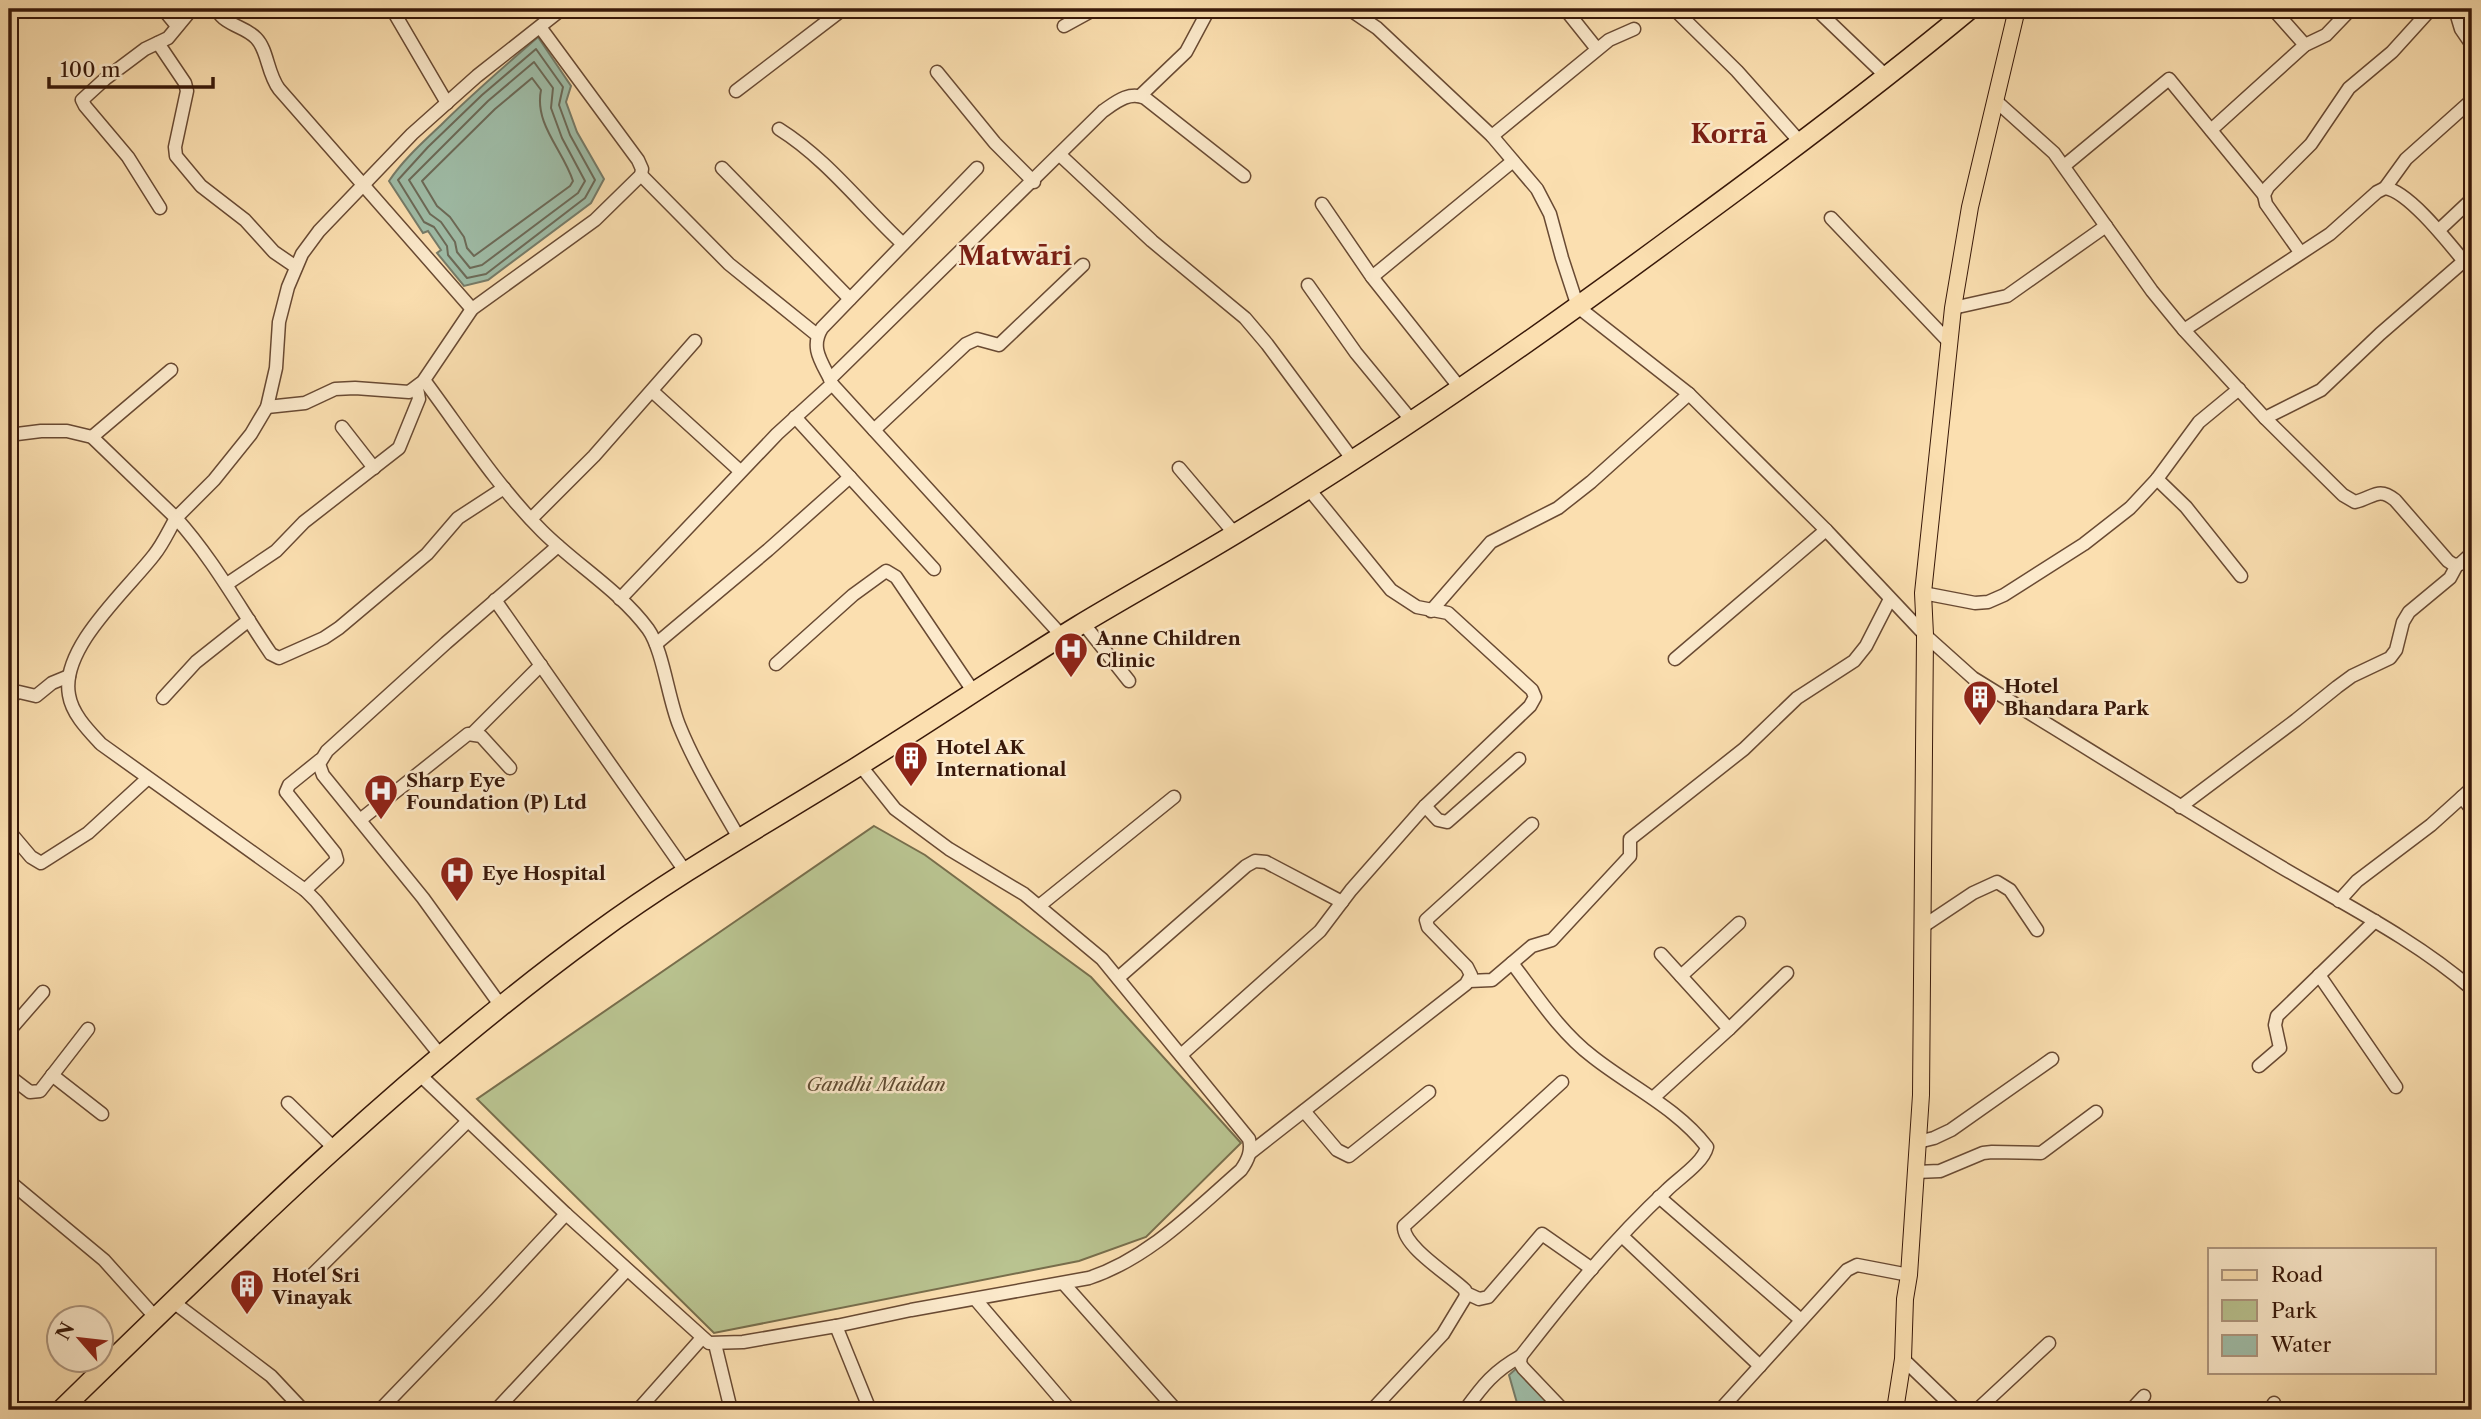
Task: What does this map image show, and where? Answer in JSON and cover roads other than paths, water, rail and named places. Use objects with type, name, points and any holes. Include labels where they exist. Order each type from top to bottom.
[{"type":"highway","points":[[61,1410],[334,1148],[418,1074],[597,932],[685,871],[860,765],[972,691],[1235,534],[1412,421],[1578,307],[1801,143],[1970,9]]},
{"type":"main road","points":[[1895,1410],[1903,1359],[1921,1095],[1925,635],[1923,593],[1953,308],[1970,207],[2017,9]]},
{"type":"street","points":[[163,9],[177,26]]},
{"type":"street","points":[[160,208],[128,156],[82,102],[84,97],[145,49],[168,38],[192,9]]},
{"type":"street","points":[[216,9],[225,21],[258,40],[274,82],[472,309]]},
{"type":"street","points":[[392,9],[447,103]]},
{"type":"street","points":[[441,1056],[305,890],[101,744],[71,704],[68,693],[69,676],[75,655],[95,626],[156,553],[176,518],[222,471],[251,434],[267,407],[276,368],[279,322],[288,287],[302,254],[319,231],[412,134],[562,9]]},
{"type":"street","points":[[736,90],[838,13],[834,9]]},
{"type":"street","points":[[1064,26],[1095,9]]},
{"type":"street","points":[[1140,96],[1186,52],[1209,9]]},
{"type":"street","points":[[1349,9],[1377,28],[1492,136],[1537,190],[1550,214],[1578,307],[1689,394],[1826,530],[1925,635],[1973,678],[2180,807],[2416,946],[2472,989]]},
{"type":"street","points":[[1565,9],[1597,49]]},
{"type":"street","points":[[1674,9],[1737,71],[1801,143]]},
{"type":"street","points":[[1816,9],[1887,77]]},
{"type":"street","points":[[2273,9],[2305,45]]},
{"type":"street","points":[[2211,130],[2305,45],[2326,35],[2351,9]]},
{"type":"street","points":[[2264,195],[2268,187],[2311,144],[2349,88],[2392,52],[2431,9]]},
{"type":"street","points":[[2455,9],[2461,29],[2472,45]]},
{"type":"street","points":[[267,407],[306,403],[335,389],[408,392],[421,384],[472,309],[594,220],[640,175],[642,169],[638,160],[540,27]]},
{"type":"street","points":[[1492,136],[1597,49],[1618,35],[1634,29]]},
{"type":"street","points":[[158,43],[186,87],[175,146],[177,156],[210,194],[245,220],[274,252],[296,267]]},
{"type":"street","points":[[937,72],[995,143],[1034,182]]},
{"type":"street","points":[[2064,166],[2169,79],[2264,195],[2266,204],[2300,252]]},
{"type":"street","points":[[620,599],[740,471],[1103,111],[1128,96],[1140,96],[1155,104],[1244,176]]},
{"type":"street","points":[[2184,330],[2330,234],[2385,188],[2406,159],[2472,100]]},
{"type":"street","points":[[1996,101],[2042,141],[2064,166],[2152,291],[2265,418],[2348,499],[2359,501],[2381,492],[2391,496],[2445,558],[2457,565]]},
{"type":"street","points":[[779,130],[816,155],[903,244]]},
{"type":"street","points":[[1060,155],[1152,240],[1245,318],[1353,460]]},
{"type":"street","points":[[1372,277],[1514,161]]},
{"type":"street","points":[[722,167],[850,299]]},
{"type":"street","points":[[977,168],[817,335],[816,348],[831,382],[1062,636]]},
{"type":"street","points":[[640,175],[729,264],[817,335]]},
{"type":"street","points":[[2265,418],[2321,390],[2380,334],[2468,266],[2439,230],[2399,192],[2385,188]]},
{"type":"street","points":[[2439,230],[2472,199]]},
{"type":"street","points":[[1321,204],[1372,277],[1460,388]]},
{"type":"street","points":[[1831,218],[1950,343]]},
{"type":"street","points":[[1953,308],[2007,296],[2106,226]]},
{"type":"street","points":[[874,430],[966,344],[977,339],[999,345],[1083,265]]},
{"type":"street","points":[[1308,285],[1356,353],[1412,421]]},
{"type":"street","points":[[531,519],[564,489],[695,341]]},
{"type":"street","points":[[92,437],[171,370]]},
{"type":"street","points":[[228,584],[276,551],[304,522],[399,448],[419,399],[421,384]]},
{"type":"street","points":[[421,384],[531,519],[620,599],[649,631],[656,644],[668,696],[680,727],[738,838]]},
{"type":"street","points":[[1923,593],[1975,603],[1995,599],[2084,544],[2130,508],[2157,479],[2199,422],[2239,389]]},
{"type":"street","points":[[652,390],[740,471]]},
{"type":"street","points":[[1431,611],[1491,542],[1558,508],[1689,394]]},
{"type":"street","points":[[795,417],[933,569]]},
{"type":"street","points":[[342,427],[374,468]]},
{"type":"street","points":[[9,435],[41,430],[67,431],[92,437],[193,537],[228,584],[271,653],[279,659],[324,638],[353,617],[426,554],[458,518],[505,488]]},
{"type":"street","points":[[1179,468],[1235,534]]},
{"type":"street","points":[[656,644],[850,477]]},
{"type":"street","points":[[2157,479],[2186,508],[2241,576]]},
{"type":"street","points":[[1181,1055],[1320,931],[1425,806],[1530,706],[1535,697],[1532,690],[1452,616],[1445,611],[1431,611],[1410,604],[1391,590],[1308,488]]},
{"type":"street","points":[[1675,659],[1826,530]]},
{"type":"street","points":[[305,890],[337,860],[335,853],[286,792],[289,785],[558,546]]},
{"type":"street","points":[[2180,807],[2352,676],[2390,658],[2396,650],[2403,622],[2409,612],[2451,578],[2457,565],[2463,563],[2472,553]]},
{"type":"street","points":[[776,664],[853,595],[886,571],[896,577],[972,691]]},
{"type":"street","points":[[1469,981],[1489,982],[1532,946],[1555,937],[1630,856],[1630,839],[1744,749],[1797,698],[1854,661],[1866,646],[1890,599]]},
{"type":"street","points":[[495,600],[685,871]]},
{"type":"street","points":[[163,698],[196,662],[249,620]]},
{"type":"street","points":[[1083,623],[1129,681]]},
{"type":"street","points":[[360,820],[463,738],[473,733],[541,666]]},
{"type":"street","points":[[9,697],[19,692],[34,697],[52,682],[69,676]]},
{"type":"street","points":[[473,733],[486,740],[510,768]]},
{"type":"street","points":[[1425,806],[1438,820],[1447,822],[1519,759]]},
{"type":"street","points":[[320,760],[323,775],[423,898],[501,1006]]},
{"type":"street","points":[[418,1074],[627,1270],[702,1338],[715,1344],[836,1326],[911,1310],[1064,1284],[1115,1269],[1139,1254],[1180,1224],[1241,1170],[1250,1153],[1249,1139],[1244,1130],[1102,959],[1024,894],[949,849],[895,809],[860,765]]},
{"type":"street","points":[[9,831],[34,860],[41,863],[88,833],[147,779]]},
{"type":"street","points":[[2339,901],[2357,881],[2409,843],[2472,788]]},
{"type":"street","points":[[1039,906],[1174,797]]},
{"type":"street","points":[[2462,797],[2472,810]]},
{"type":"street","points":[[1250,1153],[1469,981],[1471,975],[1467,967],[1428,927],[1426,919],[1532,824]]},
{"type":"street","points":[[1118,978],[1255,861],[1266,862],[1342,902]]},
{"type":"street","points":[[1922,927],[1973,893],[1997,882],[2010,890],[2037,930]]},
{"type":"street","points":[[2259,1066],[2280,1048],[2274,1025],[2277,1016],[2375,921]]},
{"type":"street","points":[[1681,976],[1739,923]]},
{"type":"street","points":[[1661,954],[1730,1029]]},
{"type":"street","points":[[1465,1410],[1495,1373],[1521,1356],[1592,1269],[1659,1197],[1703,1157],[1707,1147],[1653,1098],[1579,1045],[1564,1030],[1512,963]]},
{"type":"street","points":[[1653,1098],[1787,973]]},
{"type":"street","points":[[2319,975],[2396,1087]]},
{"type":"street","points":[[9,1031],[43,992]]},
{"type":"street","points":[[9,1076],[33,1093],[40,1091],[88,1029]]},
{"type":"street","points":[[1918,1142],[1951,1130],[2052,1059]]},
{"type":"street","points":[[52,1075],[102,1114]]},
{"type":"street","points":[[1562,1082],[1403,1227],[1404,1233],[1421,1253],[1466,1293],[1479,1299],[1488,1297],[1542,1234],[1592,1269]]},
{"type":"street","points":[[1304,1111],[1337,1150],[1349,1156],[1429,1092]]},
{"type":"street","points":[[288,1103],[334,1148]]},
{"type":"street","points":[[1916,1172],[1940,1171],[1983,1153],[2041,1153],[2096,1112]]},
{"type":"street","points":[[313,1274],[468,1121]]},
{"type":"street","points":[[9,1181],[104,1260],[156,1318]]},
{"type":"street","points":[[1659,1197],[1801,1320]]},
{"type":"street","points":[[380,1410],[566,1214]]},
{"type":"street","points":[[1622,1236],[1760,1366]]},
{"type":"street","points":[[1720,1410],[1852,1267],[1857,1265],[1909,1275]]},
{"type":"street","points":[[496,1410],[627,1270]]},
{"type":"street","points":[[1064,1284],[1176,1410]]},
{"type":"street","points":[[1373,1410],[1443,1334],[1466,1293]]},
{"type":"street","points":[[976,1300],[1070,1410]]},
{"type":"street","points":[[172,1301],[271,1376],[303,1410]]},
{"type":"street","points":[[836,1326],[870,1410]]},
{"type":"street","points":[[638,1410],[702,1338]]},
{"type":"street","points":[[1977,1410],[2049,1343]]},
{"type":"street","points":[[715,1344],[727,1407]]},
{"type":"street","points":[[1521,1356],[1521,1366],[1563,1410]]},
{"type":"street","points":[[1903,1359],[1956,1410]]},
{"type":"street","points":[[2131,1410],[2144,1396]]},
{"type":"water","points":[[538,37],[571,86],[566,102],[577,132],[604,179],[591,203],[488,280],[464,286],[437,253],[441,250],[428,231],[423,233],[389,181],[420,145]]},
{"type":"water","points":[[1518,1367],[1557,1410],[1515,1410],[1517,1403],[1509,1375]]},
{"type":"place","name":"Anne Children Clinic","points":[[1071,679]]},
{"type":"place","name":"Hotel Bhandara Park","points":[[1980,727]]},
{"type":"place","name":"Hotel AK International","points":[[911,788]]},
{"type":"place","name":"Sharp Eye Foundation (P) Ltd","points":[[381,821]]},
{"type":"place","name":"Eye Hospital","points":[[457,903]]},
{"type":"place","name":"Hotel Sri Vinayak","points":[[247,1316]]},
{"type":"district","name":"Korrā","points":[[1729,134]]},
{"type":"district","name":"Matwāri","points":[[1015,256]]},
{"type":"park label","name":"Gandhi Maidan","points":[[876,1084]]}]
